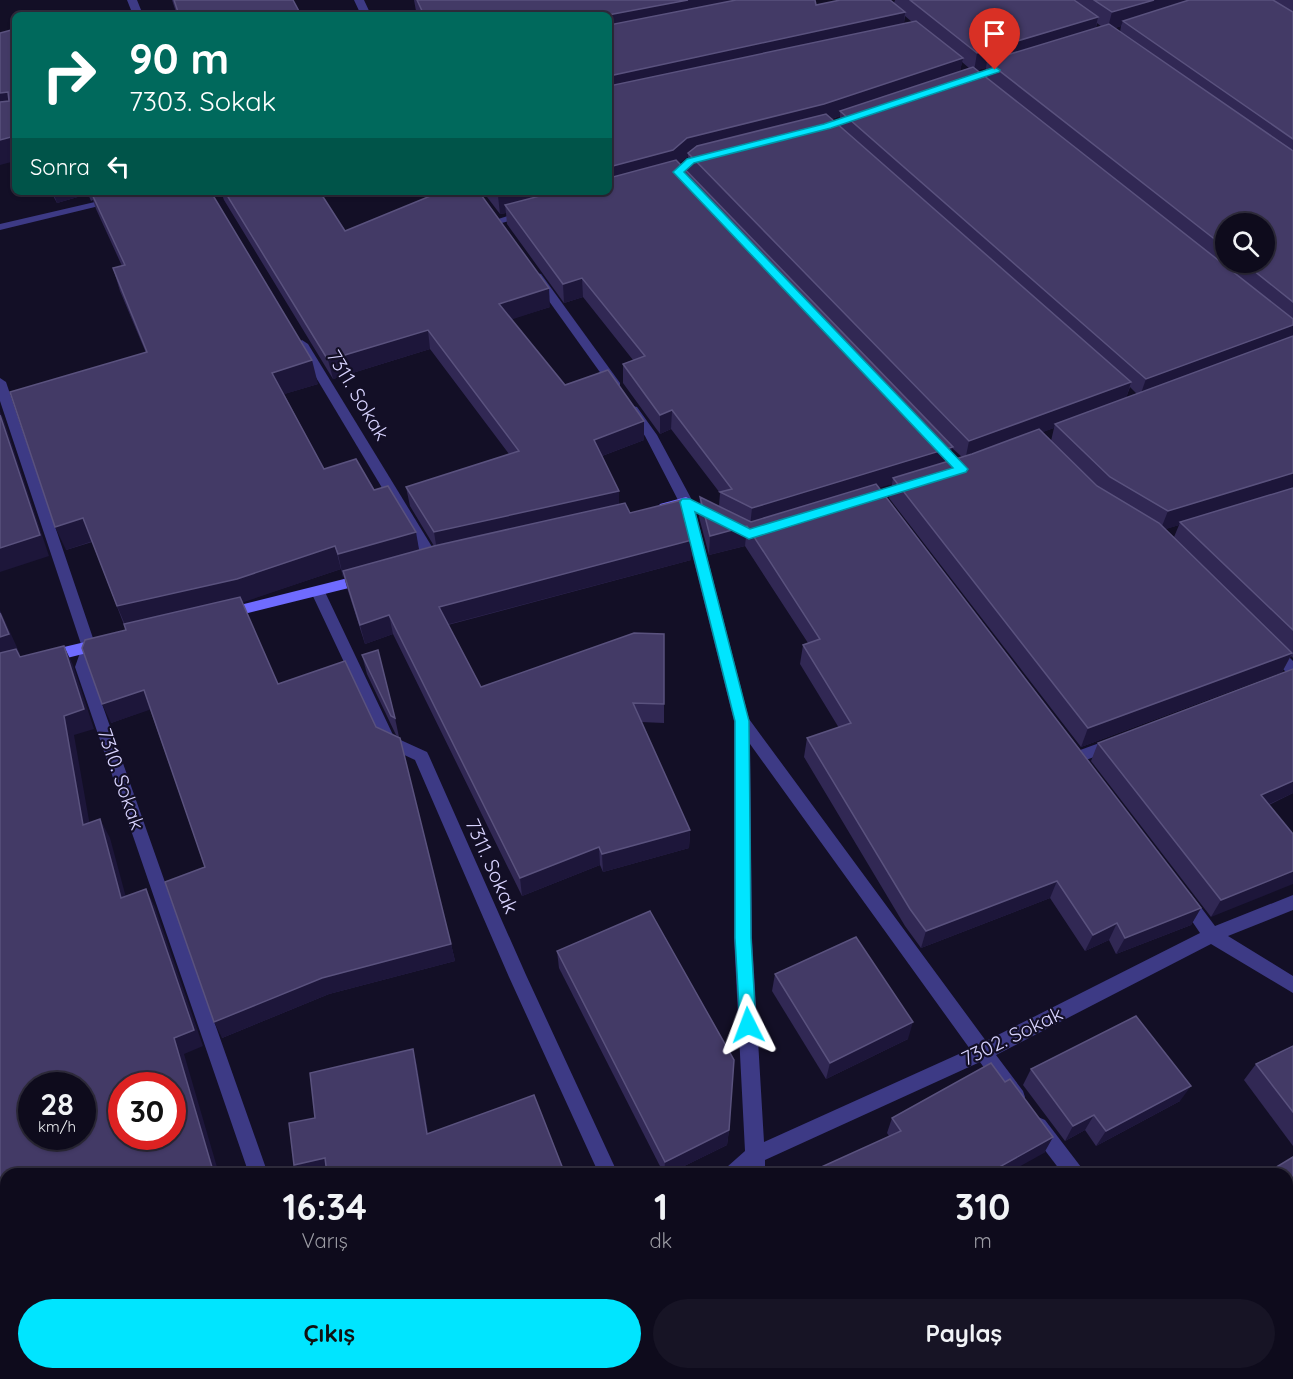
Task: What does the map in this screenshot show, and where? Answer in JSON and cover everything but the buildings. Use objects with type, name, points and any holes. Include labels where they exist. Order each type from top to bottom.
[{"type":"street","points":[[0,227],[139,195]]},
{"type":"street","points":[[498,222],[540,210]]},
{"type":"street","points":[[532,270],[651,435],[686,502],[742,721],[743,938],[755,1165]]},
{"type":"street","name":"7311. Sokak","points":[[297,334],[432,559]]},
{"type":"street","name":"7310. Sokak","points":[[0,382],[89,647],[82,667],[257,1168]]},
{"type":"street","points":[[651,510],[686,502],[728,524]]},
{"type":"street","points":[[215,616],[375,576]]},
{"type":"street","name":"7311. Sokak","points":[[318,592],[388,741],[421,756],[606,1168]]},
{"type":"street","points":[[1259,637],[1289,676]]},
{"type":"street","points":[[33,660],[112,642]]},
{"type":"street","points":[[742,721],[1070,1168]]},
{"type":"street","points":[[1078,757],[1132,737]]},
{"type":"street","points":[[1177,888],[1212,935],[1293,985]]},
{"type":"street","name":"7302. Sokak","points":[[755,1165],[1212,935],[1293,902]]},
{"type":"route","points":[[748,1025],[743,938],[742,721],[686,502],[749,534],[962,469],[678,172],[691,161],[827,126],[995,70]]}]
